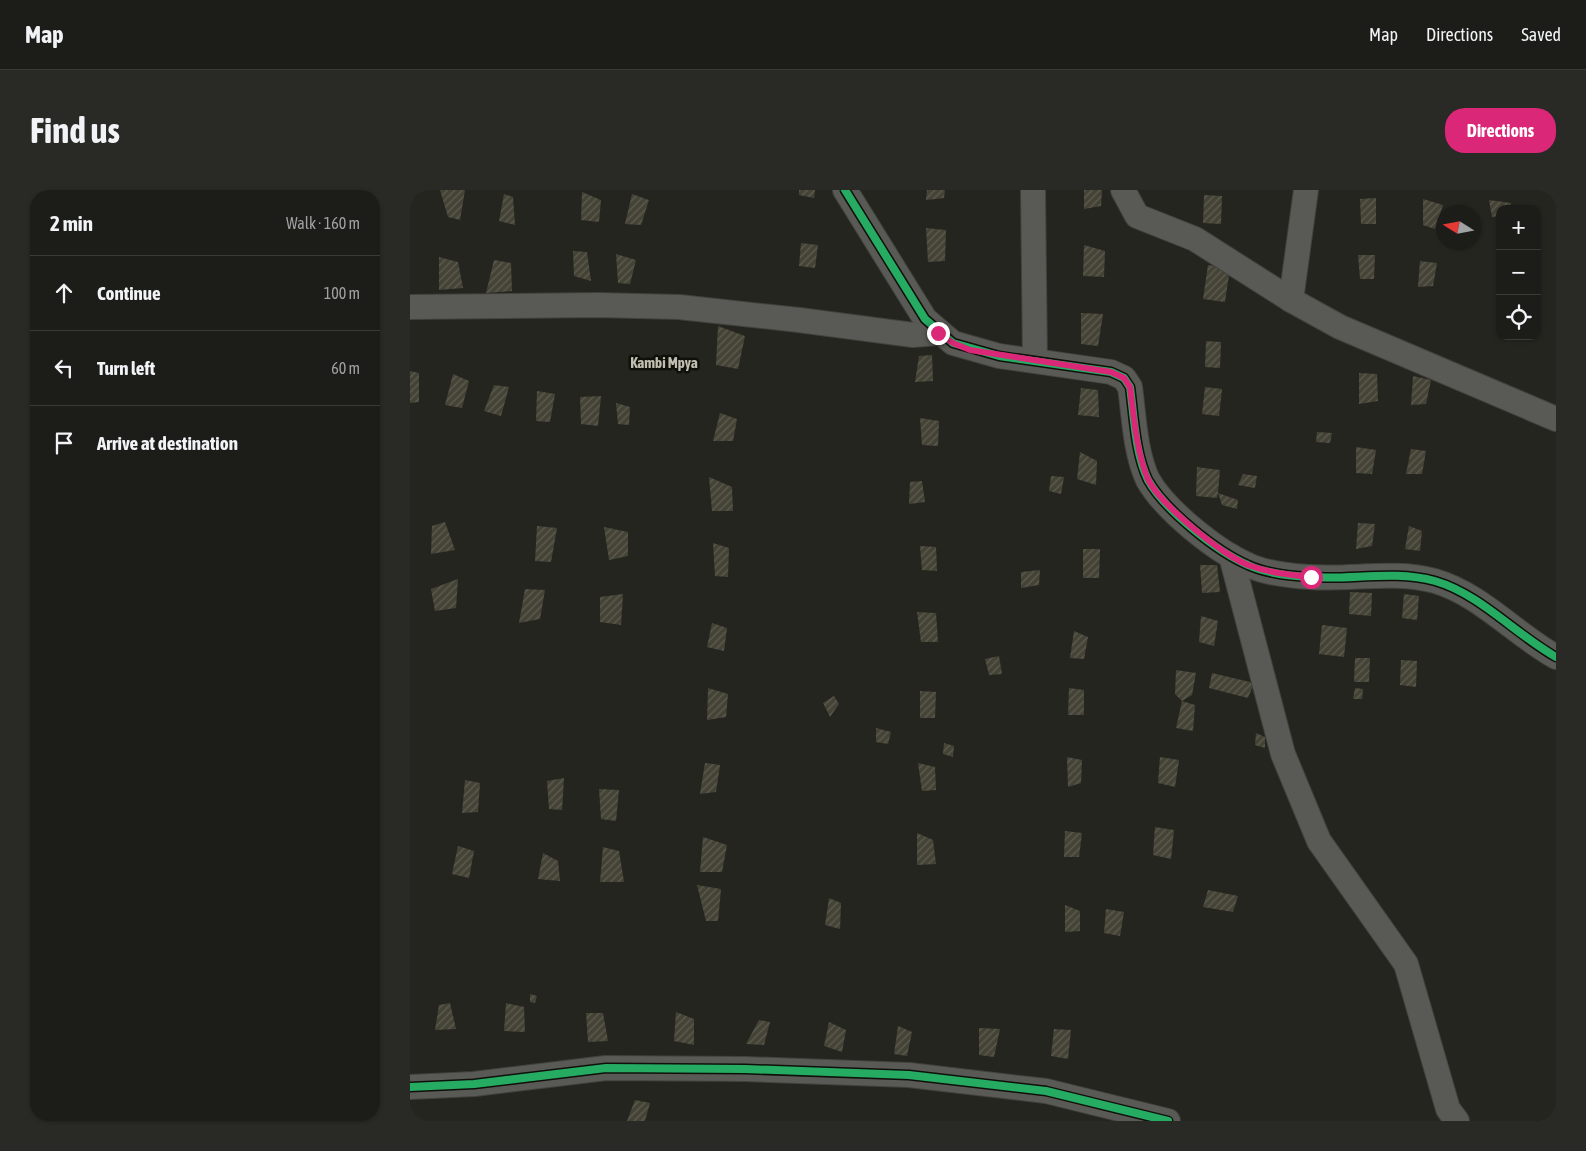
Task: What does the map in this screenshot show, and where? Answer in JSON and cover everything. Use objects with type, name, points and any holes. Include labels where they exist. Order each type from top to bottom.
[{"type":"street","points":[[845,190],[925,320],[938,333],[953,343],[970,350],[999,356],[1096,368],[1124,378],[1130,387],[1141,455],[1148,479],[1160,496],[1177,514],[1231,556],[1249,566],[1311,577],[1374,574],[1434,581],[1461,591],[1556,657]]},
{"type":"street","points":[[1033,190],[1035,360]]},
{"type":"street","points":[[1123,190],[1136,216],[1195,239],[1291,300],[1340,327],[1556,418]]},
{"type":"street","points":[[1291,300],[1306,190]]},
{"type":"street","points":[[410,307],[598,305],[679,307],[913,335],[938,333]]},
{"type":"street","points":[[1231,556],[1283,754],[1319,841],[1406,964],[1448,1110],[1457,1121]]},
{"type":"street","points":[[410,1087],[474,1084],[606,1068],[745,1069],[910,1075],[1046,1091],[1168,1121]]},
{"type":"building","points":[[440,190],[465,190],[460,220],[448,217]]},
{"type":"building","points":[[799,190],[815,190],[814,198],[799,195]]},
{"type":"building","points":[[927,190],[945,190],[944,198],[926,200]]},
{"type":"building","points":[[1084,190],[1102,190],[1101,206],[1084,209]]},
{"type":"building","points":[[582,192],[601,200],[599,222],[581,220]]},
{"type":"building","points":[[504,194],[513,197],[515,225],[499,221]]},
{"type":"building","points":[[632,194],[649,200],[641,225],[625,224]]},
{"type":"building","points":[[1204,195],[1222,196],[1221,224],[1203,223]]},
{"type":"building","points":[[1376,198],[1376,224],[1361,224],[1360,199]]},
{"type":"building","points":[[1423,199],[1443,205],[1436,205],[1435,229],[1423,225]]},
{"type":"building","points":[[1489,200],[1511,203],[1511,205],[1496,205],[1496,216],[1492,217]]},
{"type":"building","points":[[926,228],[946,230],[945,261],[928,262]]},
{"type":"building","points":[[801,243],[818,245],[815,268],[799,266]]},
{"type":"building","points":[[1084,245],[1105,251],[1104,277],[1083,276]]},
{"type":"building","points":[[573,251],[587,252],[591,281],[574,276]]},
{"type":"building","points":[[616,254],[636,260],[630,284],[618,283]]},
{"type":"building","points":[[1358,255],[1375,255],[1374,279],[1360,279]]},
{"type":"building","points":[[439,257],[458,262],[463,288],[439,290]]},
{"type":"building","points":[[494,260],[511,263],[512,291],[486,293]]},
{"type":"building","points":[[1420,261],[1437,263],[1433,286],[1418,287]]},
{"type":"building","points":[[1208,265],[1230,268],[1225,302],[1203,299]]},
{"type":"building","points":[[1081,313],[1103,314],[1098,346],[1081,344]]},
{"type":"building","points":[[718,326],[745,336],[738,369],[716,365]]},
{"type":"building","points":[[1206,341],[1221,342],[1220,368],[1205,367]]},
{"type":"building","points":[[932,355],[933,381],[915,382],[919,356]]},
{"type":"building","points":[[410,371],[419,373],[419,402],[410,403]]},
{"type":"building","points":[[1359,373],[1377,374],[1378,401],[1359,404]]},
{"type":"building","points":[[453,374],[469,381],[462,408],[445,405]]},
{"type":"building","points":[[1413,376],[1431,380],[1426,404],[1411,405]]},
{"type":"building","points":[[494,385],[509,387],[501,416],[484,411]]},
{"type":"building","points":[[1205,387],[1222,389],[1219,416],[1202,414]]},
{"type":"building","points":[[1081,388],[1098,390],[1099,417],[1078,415]]},
{"type":"building","points":[[537,391],[555,394],[550,422],[536,421]]},
{"type":"building","points":[[601,396],[598,426],[581,424],[580,397]]},
{"type":"building","points":[[616,403],[630,407],[629,425],[618,424]]},
{"type":"building","points":[[720,413],[737,419],[733,441],[713,441]]},
{"type":"building","points":[[920,418],[939,421],[938,446],[922,445]]},
{"type":"building","points":[[1317,432],[1332,433],[1330,443],[1316,442]]},
{"type":"building","points":[[1356,447],[1376,450],[1372,474],[1356,473]]},
{"type":"building","points":[[1411,449],[1426,451],[1422,474],[1406,474]]},
{"type":"building","points":[[1080,452],[1097,461],[1096,485],[1077,479]]},
{"type":"building","points":[[1197,467],[1220,470],[1217,498],[1196,496]]},
{"type":"building","points":[[1243,474],[1257,476],[1255,488],[1238,485]]},
{"type":"building","points":[[1051,476],[1064,477],[1061,494],[1049,491]]},
{"type":"building","points":[[709,477],[732,487],[733,511],[712,511]]},
{"type":"building","points":[[922,481],[925,502],[909,504],[910,482]]},
{"type":"building","points":[[1218,493],[1238,500],[1237,509],[1222,505]]},
{"type":"building","points":[[445,522],[455,550],[431,554],[432,526]]},
{"type":"building","points":[[1358,523],[1375,524],[1372,546],[1356,549]]},
{"type":"building","points":[[537,526],[557,528],[551,562],[535,561]]},
{"type":"building","points":[[1409,526],[1422,531],[1420,551],[1405,549]]},
{"type":"building","points":[[604,527],[628,532],[628,556],[609,560]]},
{"type":"building","points":[[713,543],[729,548],[728,577],[715,576]]},
{"type":"building","points":[[920,546],[936,547],[937,571],[922,570]]},
{"type":"building","points":[[1083,549],[1100,549],[1099,578],[1083,578]]},
{"type":"building","points":[[1200,565],[1217,565],[1220,592],[1202,593]]},
{"type":"building","points":[[1040,570],[1039,585],[1021,588],[1021,572]]},
{"type":"building","points":[[458,579],[456,608],[435,611],[431,589]]},
{"type":"building","points":[[525,589],[545,590],[540,619],[519,623]]},
{"type":"building","points":[[1350,592],[1372,593],[1371,616],[1349,614]]},
{"type":"building","points":[[623,594],[621,625],[600,622],[600,597]]},
{"type":"building","points":[[1404,594],[1419,596],[1417,620],[1402,618]]},
{"type":"building","points":[[917,612],[936,613],[938,642],[921,642]]},
{"type":"building","points":[[1201,616],[1218,621],[1214,646],[1199,642]]},
{"type":"building","points":[[712,623],[727,628],[724,651],[707,647]]},
{"type":"building","points":[[1322,625],[1347,628],[1344,657],[1319,654]]},
{"type":"building","points":[[1074,631],[1088,637],[1084,659],[1070,658]]},
{"type":"building","points":[[999,656],[1002,674],[989,675],[985,659]]},
{"type":"building","points":[[1355,658],[1370,658],[1369,682],[1354,682]]},
{"type":"building","points":[[1401,660],[1417,661],[1416,687],[1400,685]]},
{"type":"building","points":[[1176,670],[1196,673],[1192,695],[1182,701],[1175,694]]},
{"type":"building","points":[[1212,673],[1254,683],[1248,698],[1209,688]]},
{"type":"building","points":[[708,688],[728,694],[726,717],[707,720]]},
{"type":"building","points":[[1069,688],[1084,690],[1084,715],[1068,715]]},
{"type":"building","points":[[1355,688],[1363,689],[1362,699],[1353,699]]},
{"type":"building","points":[[920,691],[936,692],[935,718],[920,718]]},
{"type":"building","points":[[834,696],[839,704],[830,717],[823,703]]},
{"type":"building","points":[[1182,701],[1195,705],[1193,731],[1176,728]]},
{"type":"building","points":[[876,728],[891,732],[888,744],[876,742]]},
{"type":"building","points":[[1256,733],[1265,737],[1265,748],[1255,745]]},
{"type":"building","points":[[944,743],[954,746],[953,757],[943,754]]},
{"type":"building","points":[[1067,757],[1082,760],[1081,783],[1068,787]]},
{"type":"building","points":[[1160,757],[1179,760],[1175,787],[1158,783]]},
{"type":"building","points":[[705,763],[720,765],[716,792],[700,794]]},
{"type":"building","points":[[918,763],[935,767],[936,790],[922,791]]},
{"type":"building","points":[[564,778],[562,810],[549,809],[547,781]]},
{"type":"building","points":[[465,780],[480,783],[478,812],[462,813]]},
{"type":"building","points":[[599,789],[619,790],[616,821],[601,819]]},
{"type":"building","points":[[1155,827],[1174,830],[1171,859],[1153,855]]},
{"type":"building","points":[[1065,831],[1082,833],[1079,857],[1064,857]]},
{"type":"building","points":[[917,833],[933,840],[936,864],[917,865]]},
{"type":"building","points":[[703,837],[727,845],[722,872],[700,872]]},
{"type":"building","points":[[458,846],[474,851],[469,878],[452,874]]},
{"type":"building","points":[[603,847],[619,851],[624,882],[600,882]]},
{"type":"building","points":[[543,853],[558,861],[560,881],[538,879]]},
{"type":"building","points":[[697,885],[721,889],[718,921],[706,921]]},
{"type":"building","points":[[1208,890],[1238,896],[1233,912],[1203,907]]},
{"type":"building","points":[[829,898],[841,903],[840,929],[825,925]]},
{"type":"building","points":[[1065,905],[1080,911],[1080,931],[1065,932]]},
{"type":"building","points":[[1106,909],[1124,912],[1120,936],[1104,933]]},
{"type":"building","points":[[530,994],[537,996],[535,1003],[530,1002]]},
{"type":"building","points":[[450,1003],[456,1029],[435,1030],[439,1005]]},
{"type":"building","points":[[506,1003],[524,1007],[525,1032],[504,1031]]},
{"type":"building","points":[[676,1012],[694,1019],[694,1045],[674,1041]]},
{"type":"building","points":[[586,1013],[603,1013],[608,1041],[588,1042]]},
{"type":"building","points":[[759,1020],[770,1022],[764,1045],[746,1044]]},
{"type":"building","points":[[829,1022],[846,1030],[842,1052],[824,1046]]},
{"type":"building","points":[[898,1026],[912,1032],[907,1056],[894,1054]]},
{"type":"building","points":[[979,1028],[1000,1029],[994,1057],[979,1055]]},
{"type":"building","points":[[1054,1029],[1071,1030],[1068,1059],[1051,1056]]},
{"type":"building","points":[[635,1100],[650,1103],[645,1121],[627,1121]]},
{"type":"cycle path","points":[[845,190],[925,319],[953,343],[999,356],[1111,372],[1124,378],[1130,387],[1140,458],[1148,480],[1166,504],[1192,528],[1221,550],[1255,568],[1287,575],[1326,578],[1404,576],[1435,581],[1467,595],[1556,657]]},
{"type":"cycle path","points":[[410,1087],[474,1084],[606,1068],[745,1069],[909,1075],[1046,1091],[1168,1121]]},
{"type":"district","name":"Kambi Mpya","points":[[664,363]]},
{"type":"route","points":[[938,333],[953,343],[970,350],[999,356],[1096,368],[1124,378],[1130,387],[1135,426],[1148,479],[1160,496],[1177,514],[1207,539],[1249,566],[1274,572],[1311,577]]}]
